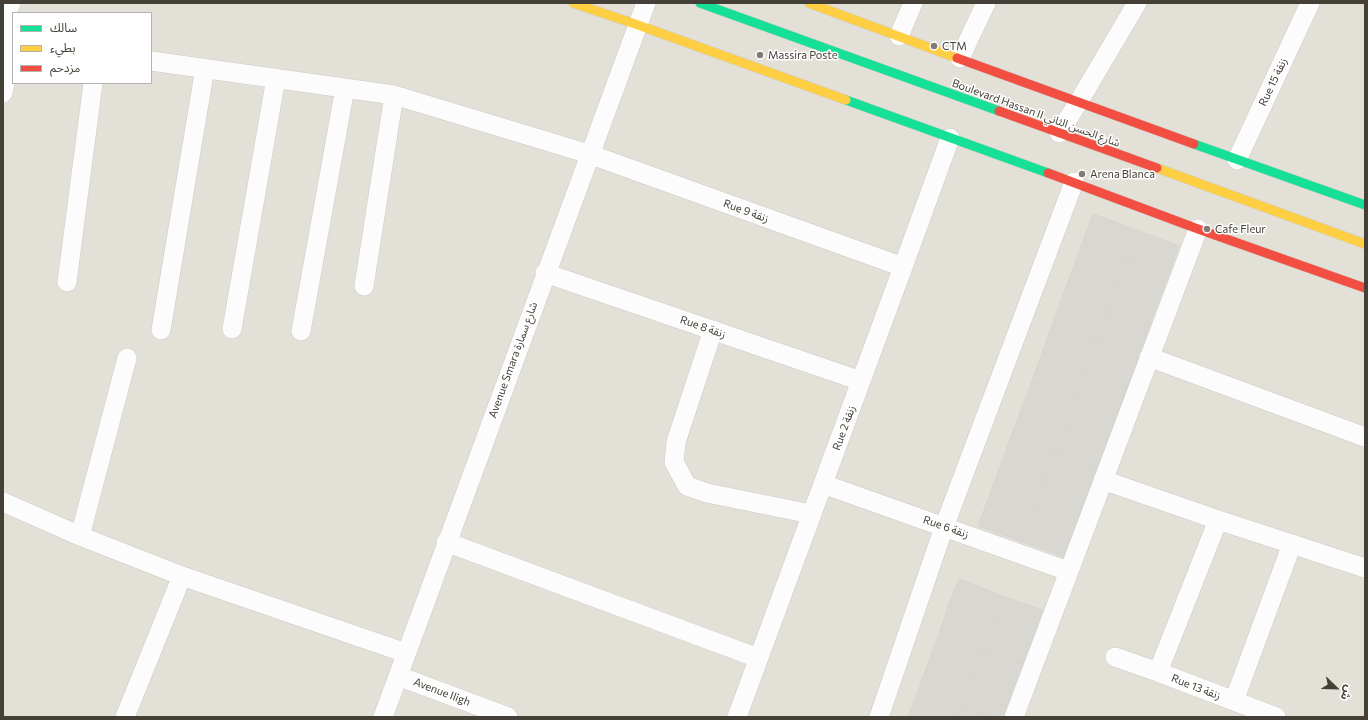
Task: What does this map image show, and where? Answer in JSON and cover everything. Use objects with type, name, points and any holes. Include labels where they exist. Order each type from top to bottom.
[{"type":"main road","points":[[573,3],[638,25],[1074,182],[1198,229],[1365,288]]},
{"type":"main road","name":"Boulevard Hassan II شارع الحسن الثاني","points":[[700,3],[1059,133],[1108,148],[1365,244]]},
{"type":"main road","points":[[809,3],[1078,103],[1118,122],[1237,160],[1365,205]]},
{"type":"street","points":[[11,3],[3,23],[6,32],[12,37]]},
{"type":"street","name":"Avenue Smara شارع سمارة","points":[[383,717],[545,273],[646,3]]},
{"type":"street","points":[[899,36],[913,3]]},
{"type":"street","points":[[960,58],[986,3]]},
{"type":"street","points":[[1059,133],[1137,3]]},
{"type":"street","name":"Rue 15 زنقة","points":[[1237,160],[1310,3]]},
{"type":"street","points":[[3,93],[12,52]]},
{"type":"street","name":"Rue 9 زنقة","points":[[152,61],[394,95],[589,154],[903,267]]},
{"type":"street","points":[[161,330],[205,68]]},
{"type":"street","points":[[232,329],[276,78]]},
{"type":"street","points":[[67,282],[93,84]]},
{"type":"street","points":[[301,331],[345,88]]},
{"type":"street","points":[[364,286],[394,95]]},
{"type":"street","name":"Rue 2 زنقة","points":[[737,717],[950,138]]},
{"type":"street","points":[[879,717],[944,527],[1074,182]]},
{"type":"street","points":[[1014,717],[1198,229]]},
{"type":"street","name":"Rue 8 زنقة","points":[[545,273],[861,381]]},
{"type":"street","points":[[712,330],[676,442],[674,462],[687,486],[707,494],[812,514]]},
{"type":"street","points":[[1149,356],[1365,437]]},
{"type":"street","points":[[80,536],[127,358]]},
{"type":"street","points":[[1103,480],[1218,520],[1365,568]]},
{"type":"street","name":"Rue 6 زنقة","points":[[823,484],[1068,571]]},
{"type":"street","points":[[3,502],[80,536],[182,576],[406,653]]},
{"type":"street","points":[[1158,672],[1218,520]]},
{"type":"street","points":[[446,542],[758,658]]},
{"type":"street","points":[[1234,701],[1292,544]]},
{"type":"street","points":[[125,717],[182,576]]},
{"type":"street","name":"Rue 13 زنقة","points":[[1115,657],[1276,717]]},
{"type":"street","name":"Avenue Iligh","points":[[398,676],[508,717]]},
{"type":"shaded area","points":[[3,3],[1365,3],[1365,717],[3,717]]},
{"type":"building","points":[[1093,214],[1137,230],[1127,258],[1083,241]]},
{"type":"building","points":[[1137,230],[1179,246],[1169,273],[1127,258]]},
{"type":"building","points":[[1083,241],[1127,258],[1117,284],[1073,268]]},
{"type":"building","points":[[1127,258],[1169,273],[1159,300],[1117,284]]},
{"type":"building","points":[[1073,268],[1117,284],[1107,312],[1063,295]]},
{"type":"building","points":[[1117,284],[1159,300],[1149,327],[1107,312]]},
{"type":"building","points":[[1063,295],[1107,312],[1096,342],[1052,325]]},
{"type":"building","points":[[1107,312],[1149,327],[1138,357],[1096,342]]},
{"type":"building","points":[[1052,325],[1096,342],[1086,369],[1042,353]]},
{"type":"building","points":[[1096,342],[1138,357],[1128,385],[1086,369]]},
{"type":"building","points":[[1042,353],[1086,369],[1076,397],[1032,381]]},
{"type":"building","points":[[1086,369],[1128,385],[1118,412],[1076,397]]},
{"type":"building","points":[[1032,381],[1076,397],[1065,426],[1021,410]]},
{"type":"building","points":[[1076,397],[1118,412],[1107,441],[1065,426]]},
{"type":"building","points":[[1021,410],[1065,426],[1055,453],[1011,436]]},
{"type":"building","points":[[1065,426],[1107,441],[1097,468],[1055,453]]},
{"type":"building","points":[[1011,436],[1055,453],[1045,480],[1001,464]]},
{"type":"building","points":[[1055,453],[1097,468],[1087,496],[1045,480]]},
{"type":"building","points":[[1001,464],[1045,480],[1034,510],[990,494]]},
{"type":"building","points":[[1045,480],[1087,496],[1076,525],[1034,510]]},
{"type":"building","points":[[990,494],[1034,510],[1023,542],[978,526]]},
{"type":"building","points":[[1034,510],[1076,525],[1064,557],[1023,542]]},
{"type":"building","points":[[959,579],[1003,596],[993,623],[948,607]]},
{"type":"building","points":[[1003,596],[1045,611],[1034,638],[993,623]]},
{"type":"building","points":[[948,607],[993,623],[983,650],[939,634]]},
{"type":"building","points":[[993,623],[1034,638],[1025,665],[983,650]]},
{"type":"building","points":[[939,634],[983,650],[973,677],[929,661]]},
{"type":"building","points":[[983,650],[1025,665],[1015,693],[973,677]]},
{"type":"building","points":[[929,661],[973,677],[962,707],[918,691]]},
{"type":"building","points":[[973,677],[1015,693],[1006,717],[990,717],[962,707]]},
{"type":"building","points":[[918,691],[962,707],[958,717],[908,717]]},
{"type":"building","points":[[962,707],[990,717],[958,717]]},
{"type":"traffic: fast","points":[[700,3],[999,111]]},
{"type":"traffic: fast","points":[[846,100],[1048,173]]},
{"type":"traffic: fast","points":[[1194,144],[1365,205]]},
{"type":"traffic: slow","points":[[573,3],[846,100]]},
{"type":"traffic: slow","points":[[809,3],[957,58]]},
{"type":"traffic: slow","points":[[1157,168],[1365,244]]},
{"type":"traffic: jam","points":[[957,58],[1194,144]]},
{"type":"traffic: jam","points":[[999,111],[1157,168]]},
{"type":"traffic: jam","points":[[1048,173],[1198,229],[1365,288]]},
{"type":"place","name":"CTM","points":[[934,46]]},
{"type":"place","name":"Massira Poste","points":[[760,55]]},
{"type":"place","name":"Arena Blanca","points":[[1082,174]]},
{"type":"place","name":"Cafe Fleur","points":[[1207,229]]}]
